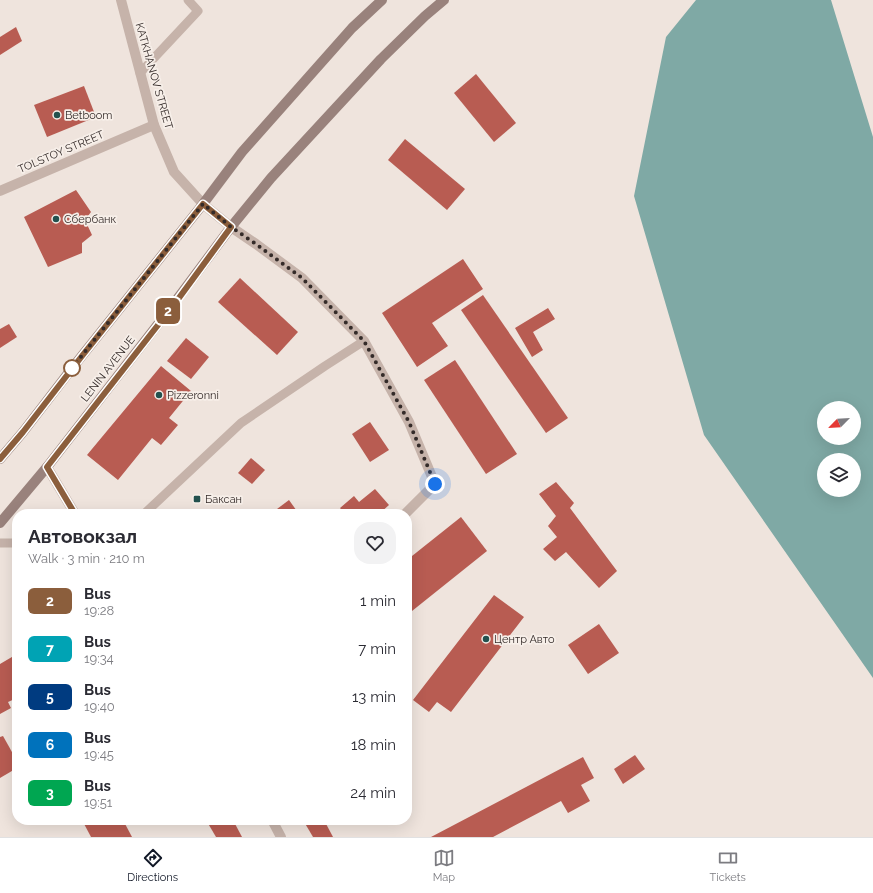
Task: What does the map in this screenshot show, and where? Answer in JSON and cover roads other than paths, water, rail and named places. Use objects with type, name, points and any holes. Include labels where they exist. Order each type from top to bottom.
[{"type":"main road","points":[[0,459],[203,204],[242,152],[352,28],[382,0]]},
{"type":"main road","name":"LENIN AVENUE","points":[[0,523],[47,467],[231,227],[271,178],[381,59],[425,16],[444,0]]},
{"type":"street","name":"KATKHANOV STREET","points":[[121,0],[154,126],[174,172],[203,204],[231,227],[302,278],[364,341],[409,422],[435,484],[410,509]]},
{"type":"street","name":"TOLSTOY STREET","points":[[0,190],[154,126]]},
{"type":"street","points":[[47,467],[72,509]]},
{"type":"street","points":[[275,825],[281,837]]},
{"type":"lane","points":[[140,73],[198,11],[188,0]]},
{"type":"lane","points":[[149,509],[241,423],[364,341]]},
{"type":"lane","points":[[0,543],[12,543]]},
{"type":"water","points":[[696,0],[831,0],[873,137],[873,678],[704,435],[634,196],[666,37]]},
{"type":"place","name":"Betboom","points":[[57,115]]},
{"type":"place","name":"Сбербанк","points":[[56,219]]},
{"type":"place","name":"Pizzeronni","points":[[159,395]]},
{"type":"place","name":"Баксан","points":[[197,499]]},
{"type":"place","name":"Центр Авто","points":[[486,639]]}]
